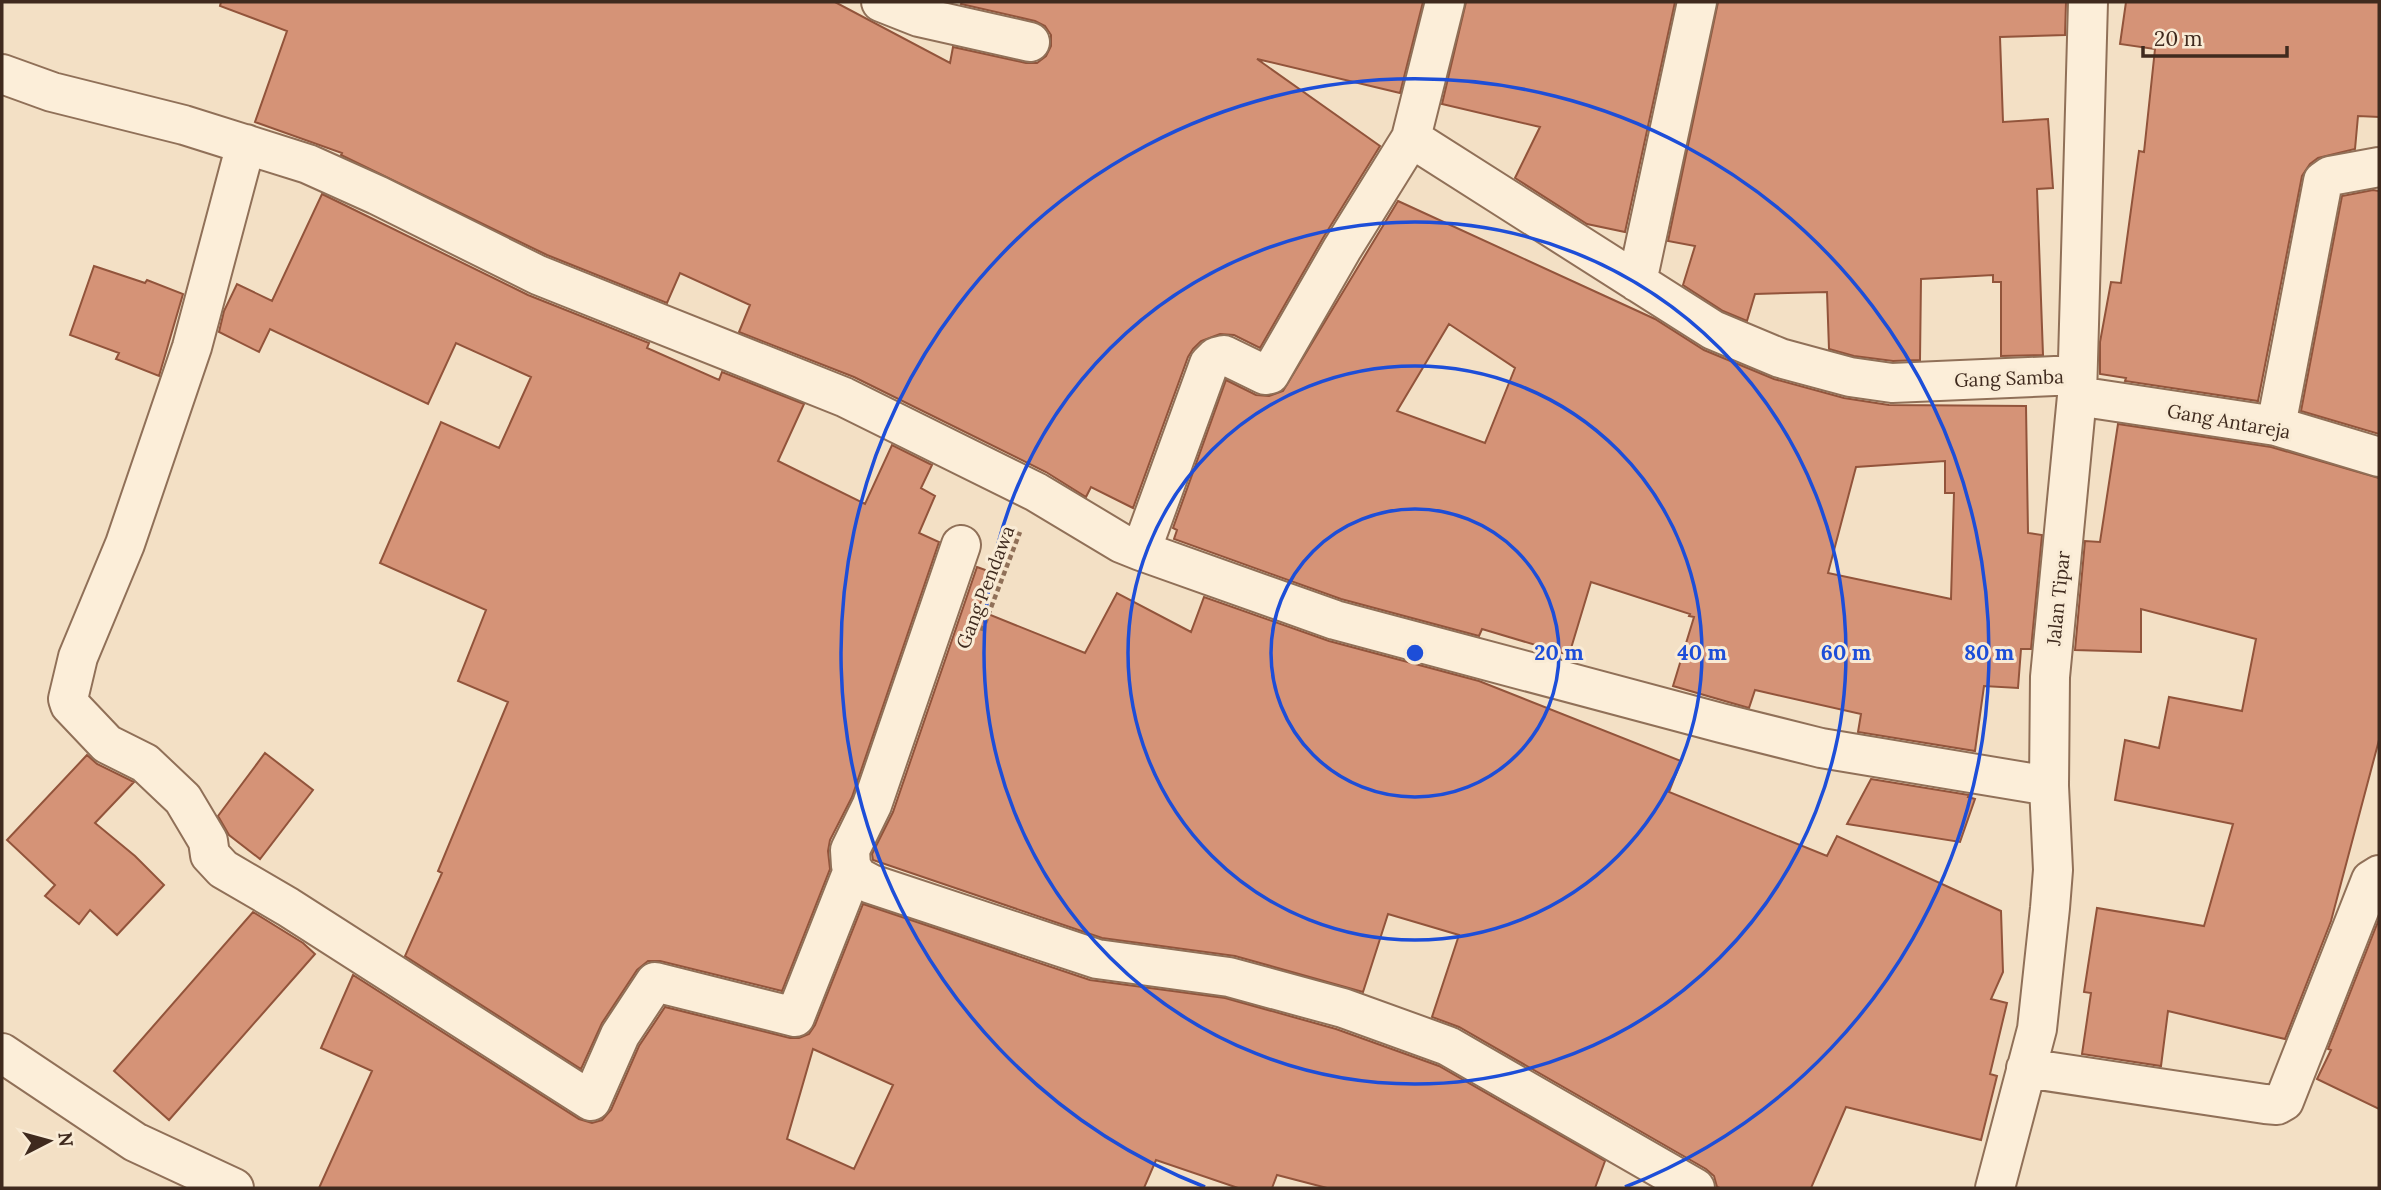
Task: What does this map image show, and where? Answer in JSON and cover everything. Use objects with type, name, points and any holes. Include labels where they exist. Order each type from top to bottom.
[{"type":"street","points":[[881,2],[919,17],[1030,42]]},
{"type":"street","points":[[1141,551],[1209,364],[1216,357],[1224,355],[1265,375],[1270,374],[1342,248],[1411,138],[1445,2]]},
{"type":"street","points":[[1637,282],[1698,2]]},
{"type":"street","name":"Jalan Tipar","points":[[1995,1188],[2037,1029],[2053,870],[2049,786],[2050,677],[2077,386],[2088,2]]},
{"type":"street","points":[[2,74],[52,92],[184,125],[308,164],[538,275],[844,397],[1036,492],[1121,543],[1335,620],[1821,748],[2049,786]]},
{"type":"street","name":"Gang Samba","points":[[1411,138],[1713,330],[1780,358],[1850,377],[1892,383],[1941,381],[2077,386]]},
{"type":"street","points":[[246,144],[192,347],[125,544],[78,657],[67,694],[70,705],[107,744],[145,763],[183,799],[208,841],[210,855],[223,869],[300,915],[591,1101],[620,1035],[655,982],[794,1017],[853,870]]},
{"type":"street","points":[[2276,425],[2323,181],[2330,176],[2379,167]]},
{"type":"street","name":"Gang Antareja","points":[[2077,386],[2276,425],[2379,457]]},
{"type":"street","points":[[961,545],[872,805],[850,850],[850,866],[858,877],[871,884],[1097,959],[1229,977],[1343,1008],[1448,1046],[1695,1188]]},
{"type":"street","points":[[2026,1068],[2277,1105],[2284,1101],[2371,880],[2379,875]]},
{"type":"street","points":[[2,1053],[135,1142],[234,1188]]},
{"type":"path","name":"Gang Pendawa","points":[[979,639],[1036,492]]},
{"type":"building","points":[[221,2],[835,2],[950,63],[953,47],[1037,63],[1046,56],[1051,46],[1051,35],[1045,26],[1035,21],[961,4],[962,2],[1423,2],[1400,93],[1257,59],[1380,146],[1260,348],[1234,335],[1220,334],[1201,341],[1193,349],[1133,508],[1091,487],[1086,497],[1046,472],[854,377],[739,332],[750,305],[680,273],[667,303],[547,255],[341,155],[342,153],[255,122],[287,31],[220,6]]},
{"type":"building","points":[[1466,2],[1675,2],[1625,232],[1587,224],[1515,178],[1540,127],[1442,104]]},
{"type":"building","points":[[1718,2],[2066,2],[2065,35],[2000,37],[2003,122],[2048,119],[2053,188],[2037,189],[2043,355],[2001,356],[2001,282],[1993,282],[1993,275],[1921,279],[1920,360],[1893,361],[1854,356],[1829,349],[1827,292],[1755,294],[1747,321],[1723,311],[1683,285],[1695,246],[1668,241]]},
{"type":"building","points":[[2126,2],[2379,2],[2379,117],[2358,116],[2355,149],[2318,158],[2302,176],[2258,401],[2125,381],[2126,378],[2100,374],[2100,342],[2111,282],[2121,283],[2139,151],[2144,152],[2155,49],[2120,44]]},
{"type":"building","points":[[2379,191],[2379,434],[2301,411],[2342,196]]},
{"type":"building","points":[[322,194],[528,295],[649,343],[647,348],[719,380],[722,372],[804,404],[778,461],[865,504],[892,445],[932,465],[921,488],[935,496],[919,533],[939,542],[852,797],[830,840],[830,869],[782,991],[660,961],[648,961],[637,970],[602,1023],[581,1069],[405,956],[442,873],[438,871],[508,702],[458,681],[486,610],[380,563],[441,422],[499,448],[531,377],[456,343],[428,404],[270,329],[259,352],[219,332],[224,311],[237,284],[272,301]]},
{"type":"building","points":[[1398,201],[1655,319],[1704,350],[1774,379],[1844,398],[1889,405],[2026,406],[2028,533],[2042,535],[2031,649],[2021,649],[2018,688],[1984,686],[1975,751],[1858,732],[1861,714],[1755,690],[1749,708],[1673,686],[1694,617],[1591,582],[1569,655],[1482,629],[1479,636],[1341,599],[1174,539],[1177,530],[1173,528],[1226,380],[1256,395],[1269,396],[1283,391]],"holes":[[[1449,324],[1515,368],[1485,443],[1397,411]],[[1945,461],[1945,493],[1954,493],[1951,599],[1828,573],[1856,467]]]},
{"type":"building","points":[[94,266],[145,283],[147,280],[183,294],[159,376],[116,359],[119,353],[70,335]]},
{"type":"building","points":[[2118,424],[2271,447],[2379,478],[2379,740],[2331,921],[2285,1039],[2168,1011],[2161,1066],[2082,1054],[2091,993],[2084,992],[2097,908],[2204,926],[2233,824],[2115,800],[2125,740],[2159,748],[2169,697],[2242,711],[2256,639],[2141,609],[2141,652],[2075,650],[2085,541],[2100,542]]},
{"type":"building","points":[[977,567],[991,572],[978,610],[1085,653],[1117,593],[1191,632],[1204,597],[1329,641],[1479,681],[1681,761],[1669,792],[1827,856],[1837,836],[2001,911],[2003,972],[1991,999],[2007,1003],[1990,1074],[1997,1076],[1981,1140],[1846,1107],[1811,1188],[1720,1188],[1717,1187],[1714,1176],[1706,1169],[1459,1027],[1432,1017],[1459,935],[1388,914],[1363,992],[1235,956],[1102,938],[873,860],[872,854],[893,812]]},
{"type":"building","points":[[265,753],[313,790],[260,859],[229,835],[218,816]]},
{"type":"building","points":[[87,755],[97,764],[134,782],[95,823],[135,856],[164,885],[117,935],[90,910],[79,924],[45,896],[55,885],[7,840]]},
{"type":"building","points":[[1871,779],[1969,795],[1968,797],[1975,799],[1960,842],[1847,824]]},
{"type":"building","points":[[863,904],[1090,980],[1225,998],[1336,1029],[1439,1066],[1605,1161],[1595,1188],[1327,1188],[1277,1175],[1272,1188],[1238,1188],[1156,1160],[1144,1188],[319,1188],[372,1071],[321,1048],[353,975],[579,1119],[592,1123],[602,1120],[611,1110],[639,1046],[665,1007],[790,1038],[809,1034]],"holes":[[[813,1049],[893,1085],[854,1169],[787,1139]]]},
{"type":"building","points":[[253,912],[303,943],[315,954],[169,1120],[114,1071]]},
{"type":"building","points":[[2379,919],[2379,1109],[2317,1079],[2331,1050],[2328,1049]]}]
